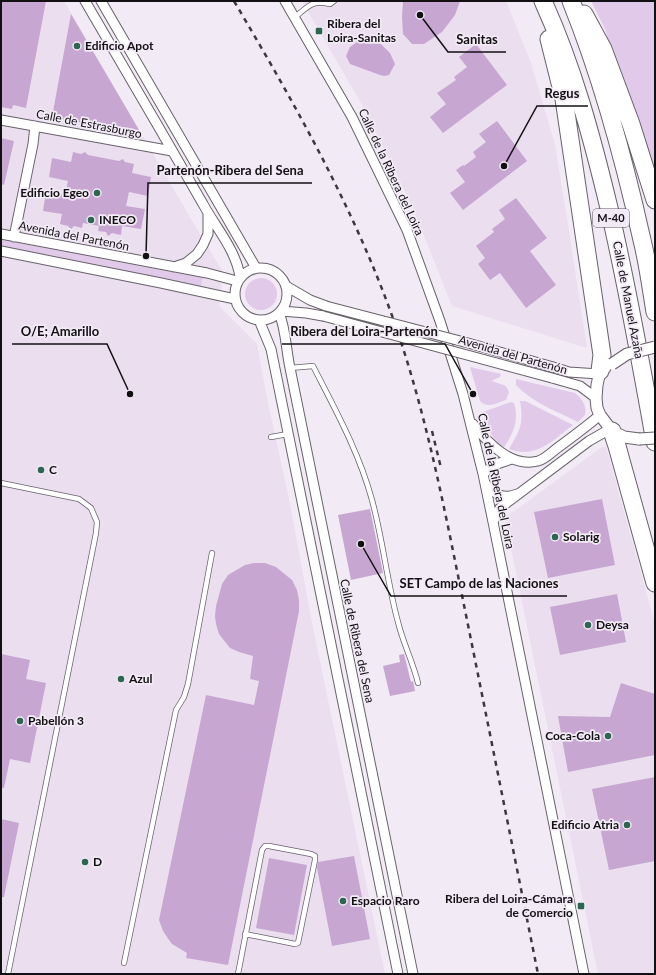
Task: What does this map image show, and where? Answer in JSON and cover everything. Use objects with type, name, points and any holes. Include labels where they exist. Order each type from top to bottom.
[{"type":"highway","points":[[536,1],[548,37],[564,99],[604,369]]},
{"type":"highway","name":"Calle de Manuel Azaña","points":[[543,1],[557,31],[576,86],[594,146],[624,272],[655,442]]},
{"type":"highway","name":"Calle de Manuel Azaña","points":[[571,1],[604,94],[623,162],[643,241],[655,312]]},
{"type":"highway","points":[[577,1],[603,49],[655,200]]},
{"type":"highway","points":[[615,432],[617,446],[655,583]]},
{"type":"street","points":[[85,1],[208,214],[232,252],[238,265],[239,279]]},
{"type":"street","points":[[101,1],[256,268]]},
{"type":"street","name":"Calle de la Ribera del Loira","points":[[285,1],[352,117],[406,230],[440,321],[470,421],[484,478],[584,974]]},
{"type":"street","name":"Calle de Estrasburgo","points":[[1,120],[172,152]]},
{"type":"street","points":[[14,236],[33,144],[35,126]]},
{"type":"street","points":[[173,267],[186,263],[197,254],[203,245],[208,234],[208,214]]},
{"type":"street","name":"Avenida del Partenón","points":[[1,234],[239,279]]},
{"type":"street","points":[[1,251],[234,299]]},
{"type":"street","points":[[256,268],[272,270],[279,274],[286,286],[287,296],[285,304],[280,312],[270,319],[259,320],[243,314],[234,299],[234,290],[239,279],[247,271],[256,268]]},
{"type":"street","name":"Avenida del Partenón","points":[[286,286],[310,300],[326,306],[468,343],[569,372],[604,369]]},
{"type":"street","name":"Avenida del Partenón","points":[[280,312],[306,313],[323,316],[552,378],[580,386],[596,398]]},
{"type":"street","name":"Calle de Ribera del Sena","points":[[280,312],[290,368],[413,974]]},
{"type":"street","points":[[259,320],[271,349],[398,974]]},
{"type":"street","points":[[655,347],[627,354],[604,369],[596,385],[597,408],[600,415],[615,432],[639,439],[655,438]]},
{"type":"street","points":[[470,421],[486,440],[498,450],[513,459],[529,462],[539,460],[581,431],[600,415]]},
{"type":"street","points":[[493,522],[500,508],[589,441],[615,432]]},
{"type":"street","points":[[513,459],[495,464],[489,468],[484,478],[492,491],[498,495],[515,496],[523,491]]},
{"type":"lane","points":[[295,17],[314,2],[330,4],[334,1]]},
{"type":"lane","points":[[290,368],[313,366],[358,457],[372,499],[398,621],[405,646],[415,669],[418,683]]},
{"type":"lane","points":[[271,437],[288,434]]},
{"type":"lane","points":[[1,483],[78,499],[91,508],[97,522],[8,974]]},
{"type":"lane","points":[[124,963],[176,710],[184,697],[188,684],[212,553]]},
{"type":"lane","points":[[238,974],[245,934],[262,850],[264,846],[311,854],[314,856],[315,860],[298,943],[295,944],[245,934]]},
{"type":"shaded area","points":[[1,1],[64,1],[223,272],[219,306],[257,344],[290,504],[312,623],[385,974],[1,974]]},
{"type":"shaded area","points":[[302,1],[506,1],[531,63],[555,145],[587,348],[452,306],[413,208],[365,110]]},
{"type":"shaded area","points":[[591,1],[655,1],[655,185],[605,29]]},
{"type":"shaded area","points":[[1,239],[203,278],[201,286],[1,247]]},
{"type":"shaded area","points":[[258,278],[264,278],[274,285],[277,294],[276,300],[270,307],[264,310],[258,310],[248,303],[245,297],[245,291],[252,281]]},
{"type":"shaded area","points":[[470,367],[501,374],[500,377],[492,381],[506,386],[509,392],[506,400],[489,405],[486,405],[480,401]]},
{"type":"shaded area","points":[[516,379],[575,393],[583,402],[585,415],[578,422],[545,406],[530,397],[516,385]]},
{"type":"shaded area","points":[[520,401],[525,401],[573,425],[551,442],[536,450],[527,452],[509,449],[520,426],[522,416]]},
{"type":"shaded area","points":[[511,402],[514,403],[516,420],[513,431],[504,447],[496,441],[490,432],[483,412]]},
{"type":"shaded area","points":[[602,447],[606,447],[655,624],[655,974],[598,974],[505,518]]},
{"type":"building","points":[[1,1],[46,1],[26,108],[13,105],[12,109],[1,107]]},
{"type":"building","points":[[403,1],[460,1],[455,15],[442,32],[424,44],[412,44],[403,34]]},
{"type":"building","name":"Edificio Apot","points":[[71,14],[108,77],[142,135],[52,117]]},
{"type":"building","points":[[367,41],[381,44],[390,53],[395,64],[389,75],[380,75],[350,64],[346,56],[350,47],[357,42]]},
{"type":"building","points":[[476,44],[507,85],[443,133],[430,117],[446,104],[437,93],[456,80],[454,77],[467,67],[459,57]]},
{"type":"building","points":[[497,121],[527,161],[463,210],[450,193],[465,182],[456,170],[476,157],[473,152],[486,142],[479,134]]},
{"type":"building","points":[[1,138],[14,141],[4,185],[1,184]]},
{"type":"building","name":"Edificio Egeo","points":[[73,152],[81,154],[85,152],[88,155],[119,161],[123,159],[125,162],[134,164],[132,173],[151,177],[148,196],[129,192],[126,206],[145,209],[141,229],[122,226],[121,235],[112,233],[108,236],[106,232],[98,231],[99,226],[83,223],[82,228],[74,226],[71,229],[68,226],[60,224],[62,214],[43,211],[46,191],[65,195],[68,181],[49,177],[52,158],[71,162]]},
{"type":"building","points":[[516,198],[547,238],[530,251],[556,285],[526,308],[500,273],[490,280],[478,264],[485,258],[476,246],[494,232],[492,229],[505,219],[499,210]]},
{"type":"building","points":[[602,499],[615,565],[548,578],[534,512]]},
{"type":"building","points":[[370,509],[383,573],[351,580],[338,515]]},
{"type":"building","points":[[265,563],[276,567],[292,580],[297,590],[299,611],[228,965],[186,958],[187,953],[172,944],[163,931],[159,920],[206,695],[254,705],[259,681],[250,679],[253,656],[230,648],[219,634],[215,616],[222,584],[228,575],[245,565]]},
{"type":"building","name":"Deysa","points":[[617,594],[626,642],[560,655],[550,607]]},
{"type":"building","name":"Pabellón 3","points":[[1,654],[30,660],[26,679],[46,683],[30,763],[10,759],[4,788],[1,788]]},
{"type":"building","points":[[404,654],[411,682],[413,681],[415,691],[390,696],[383,666],[400,662],[399,655]]},
{"type":"building","name":"Coca-Cola","points":[[621,683],[655,694],[655,755],[568,772],[558,716],[610,717]]},
{"type":"building","name":"Edificio Atria","points":[[655,777],[655,861],[609,870],[592,789]]},
{"type":"building","points":[[1,819],[19,823],[4,897],[1,897]]},
{"type":"building","name":"Espacio Raro","points":[[354,856],[370,939],[332,946],[317,868],[318,862]]},
{"type":"building","points":[[269,858],[307,865],[294,935],[256,928]]},
{"type":"railway","points":[[234,1],[278,76],[339,191],[374,270],[403,347],[434,461],[538,974]]},
{"type":"railway","points":[[432,431],[441,468]]},
{"type":"place","name":"Sanitas","points":[[420,15]]},
{"type":"place","name":"Ribera del Loira-Sanitas","points":[[319,31]]},
{"type":"place","name":"Edificio Apot","points":[[77,46]]},
{"type":"place","name":"Regus","points":[[504,166]]},
{"type":"place","name":"Edificio Egeo","points":[[97,193]]},
{"type":"place","name":"INECO","points":[[91,220]]},
{"type":"place","name":"Partenón-Ribera del Sena","points":[[146,256]]},
{"type":"place","name":"O/E; Amarillo","points":[[130,394]]},
{"type":"place","name":"Ribera del Loira-Partenón","points":[[473,394]]},
{"type":"place","name":"C","points":[[41,470]]},
{"type":"place","name":"Solarig","points":[[555,537]]},
{"type":"place","name":"SET Campo de las Naciones","points":[[361,544]]},
{"type":"place","name":"Deysa","points":[[588,625]]},
{"type":"place","name":"Azul","points":[[121,679]]},
{"type":"place","name":"Pabellón 3","points":[[20,721]]},
{"type":"place","name":"Coca-Cola","points":[[608,736]]},
{"type":"place","name":"Edificio Atria","points":[[627,825]]},
{"type":"place","name":"D","points":[[85,862]]},
{"type":"place","name":"Espacio Raro","points":[[343,901]]},
{"type":"place","name":"Ribera del Loira-Cámara de Comercio","points":[[581,906]]}]
